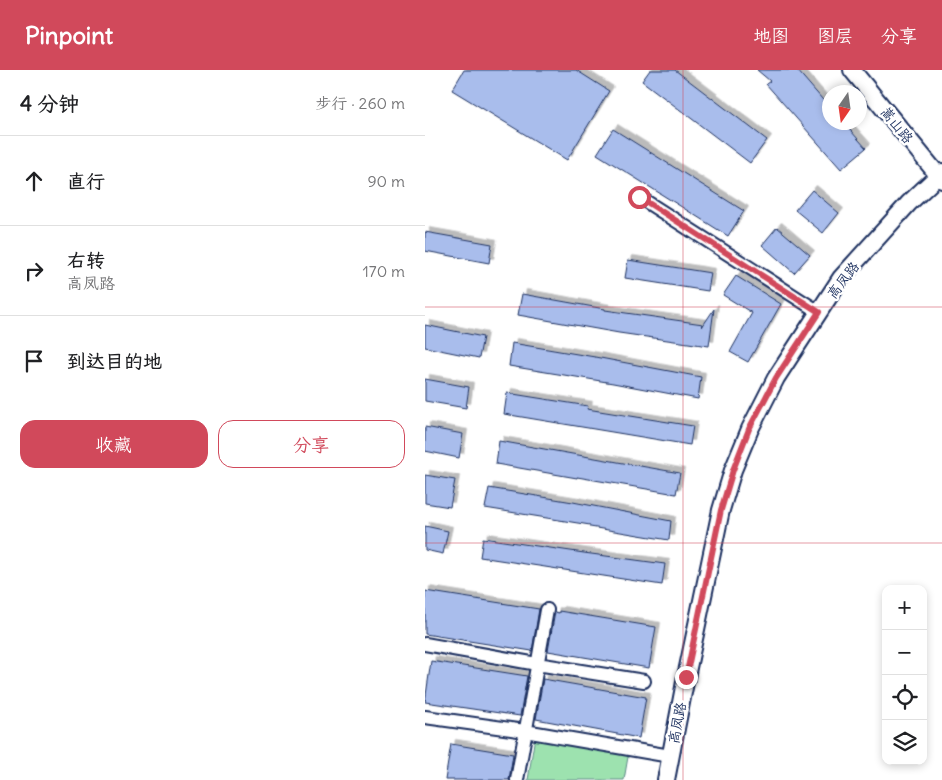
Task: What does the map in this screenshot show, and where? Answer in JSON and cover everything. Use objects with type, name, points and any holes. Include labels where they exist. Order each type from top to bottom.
[{"type":"street","name":"嵩山路","points":[[851,70],[941,176]]},
{"type":"street","name":"高凤路","points":[[666,780],[721,510],[733,470],[749,429],[776,378],[841,278],[909,203],[941,176]]},
{"type":"street","points":[[639,197],[819,312]]},
{"type":"street","points":[[517,780],[547,610]]},
{"type":"street","points":[[425,644],[644,681]]},
{"type":"street","points":[[425,717],[525,731],[670,756]]},
{"type":"green space","points":[[535,736],[629,751],[624,780],[528,780]]},
{"type":"building","points":[[464,70],[576,70],[609,91],[567,160],[452,90]]},
{"type":"building","points":[[650,70],[675,70],[767,140],[750,163],[642,81]]},
{"type":"building","points":[[757,70],[797,70],[822,99],[822,130],[850,130],[866,148],[841,169],[766,84],[770,81]]},
{"type":"building","points":[[613,129],[744,211],[728,236],[597,154]]},
{"type":"building","points":[[812,190],[839,213],[823,233],[795,210]]},
{"type":"building","points":[[777,227],[810,255],[794,273],[762,245]]},
{"type":"building","points":[[425,232],[492,244],[489,263],[425,251]]},
{"type":"building","points":[[628,260],[711,273],[708,291],[625,278]]},
{"type":"building","points":[[736,276],[781,304],[748,362],[730,352],[752,313],[723,295]]},
{"type":"building","points":[[522,294],[605,310],[703,324],[702,327],[714,309],[709,346],[619,333],[518,315]]},
{"type":"building","points":[[425,325],[483,337],[479,358],[425,347]]},
{"type":"building","points":[[512,343],[701,377],[698,399],[509,366]]},
{"type":"building","points":[[425,379],[469,387],[466,408],[425,401]]},
{"type":"building","points":[[507,393],[588,406],[587,409],[693,426],[690,445],[504,414]]},
{"type":"building","points":[[425,427],[463,434],[459,458],[425,451]]},
{"type":"building","points":[[499,441],[680,473],[676,494],[496,464]]},
{"type":"building","points":[[425,475],[455,480],[450,507],[425,503]]},
{"type":"building","points":[[489,488],[671,521],[669,540],[485,508]]},
{"type":"building","points":[[425,526],[448,531],[443,554],[425,550]]},
{"type":"building","points":[[483,538],[665,564],[662,585],[480,557]]},
{"type":"building","points":[[425,591],[539,609],[532,651],[425,634]]},
{"type":"building","points":[[559,611],[656,627],[649,668],[548,651],[555,612],[559,613]]},
{"type":"building","points":[[431,661],[527,676],[520,716],[425,702]]},
{"type":"building","points":[[543,679],[646,697],[639,738],[536,719]]},
{"type":"building","points":[[451,744],[513,754],[509,780],[445,780]]},
{"type":"route","points":[[639,197],[819,312],[776,378],[749,429],[733,470],[721,510],[686,677]]}]
